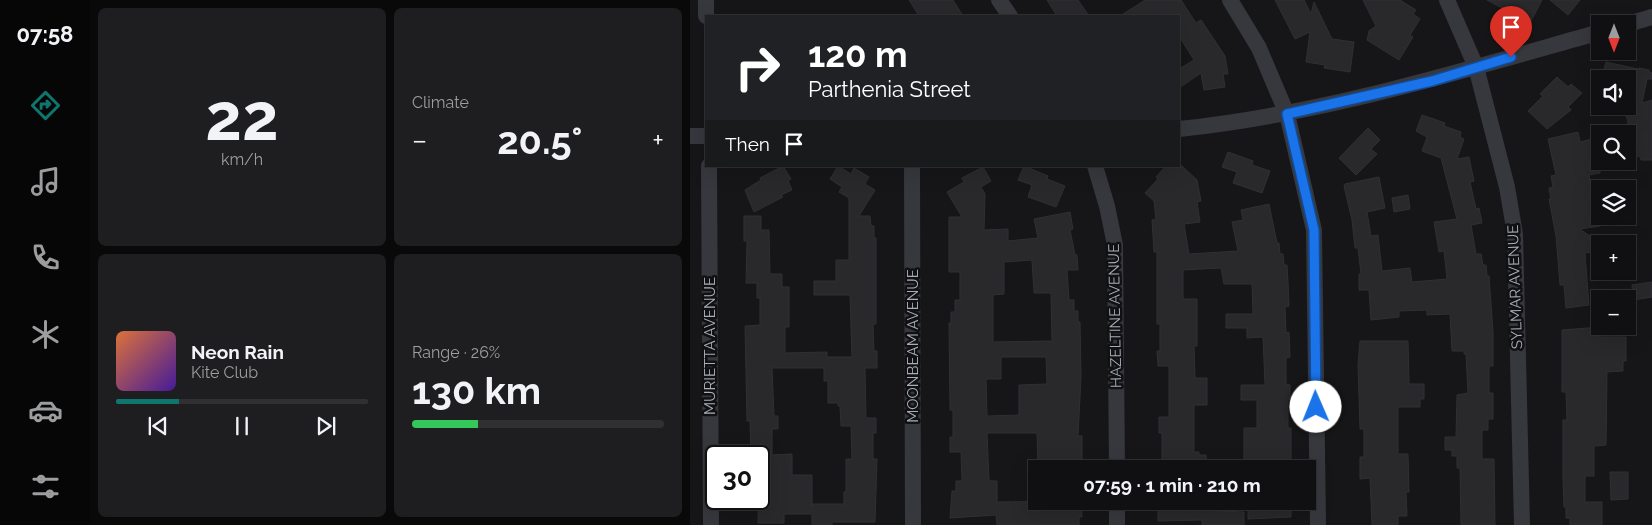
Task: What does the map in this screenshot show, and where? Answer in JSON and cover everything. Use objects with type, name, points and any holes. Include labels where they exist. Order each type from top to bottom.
[{"type":"street","points":[[706,0],[706,15]]},
{"type":"street","points":[[999,0],[1009,15]]},
{"type":"street","points":[[1230,0],[1259,48],[1287,114],[1314,230],[1318,525]]},
{"type":"street","name":"SYLMAR AVENUE","points":[[1446,0],[1476,67],[1507,186],[1515,234],[1522,525]]},
{"type":"street","points":[[1636,22],[1652,17]]},
{"type":"street","points":[[1180,129],[1287,114],[1432,81],[1591,35]]},
{"type":"street","points":[[690,136],[705,136]]},
{"type":"street","name":"MURIETTA AVENUE","points":[[709,167],[711,525]]},
{"type":"street","name":"MOONBEAM AVENUE","points":[[912,167],[913,525]]},
{"type":"street","name":"HAZELTINE AVENUE","points":[[1095,167],[1108,206],[1115,245],[1117,460]]},
{"type":"street","points":[[1117,510],[1117,525]]},
{"type":"building","points":[[909,0],[953,0],[962,15],[918,15]]},
{"type":"building","points":[[1047,0],[1078,0],[1088,15],[1056,15]]},
{"type":"building","points":[[1145,0],[1181,0],[1196,23],[1201,20],[1225,56],[1228,74],[1223,74],[1225,87],[1204,90],[1201,73],[1180,87],[1180,68],[1194,60],[1180,38],[1180,15],[1122,15]]},
{"type":"building","points":[[1275,0],[1304,0],[1311,14],[1314,2],[1332,39],[1354,42],[1350,72],[1324,68],[1325,65],[1306,62],[1310,32],[1295,39]]},
{"type":"building","points":[[1363,0],[1400,0],[1416,10],[1413,14],[1420,19],[1410,35],[1413,37],[1399,60],[1367,40],[1369,31],[1376,26]]},
{"type":"building","points":[[1487,0],[1542,0],[1530,23]]},
{"type":"building","points":[[1550,0],[1580,0],[1568,15]]},
{"type":"building","points":[[1606,62],[1649,70],[1652,73],[1652,79],[1647,79],[1642,103],[1652,100],[1652,160],[1641,160],[1640,156],[1636,157],[1636,125],[1628,125],[1626,115],[1636,115],[1636,70],[1604,70]]},
{"type":"building","points":[[1557,77],[1568,87],[1571,84],[1582,93],[1568,107],[1571,110],[1547,129],[1528,111],[1543,96],[1540,94]]},
{"type":"building","points":[[1422,115],[1445,123],[1444,126],[1461,132],[1460,137],[1464,139],[1457,159],[1469,157],[1474,181],[1470,182],[1476,209],[1479,208],[1482,223],[1471,225],[1476,254],[1481,254],[1483,265],[1486,265],[1487,276],[1489,276],[1493,332],[1493,366],[1489,366],[1489,393],[1493,393],[1493,419],[1488,419],[1488,430],[1482,430],[1482,459],[1494,459],[1495,525],[1461,525],[1460,468],[1457,468],[1457,456],[1452,456],[1452,450],[1445,450],[1445,437],[1456,437],[1457,395],[1468,393],[1466,354],[1464,354],[1464,351],[1452,351],[1450,314],[1427,315],[1427,310],[1399,311],[1399,317],[1371,320],[1369,290],[1359,290],[1359,274],[1361,274],[1358,248],[1355,248],[1352,220],[1344,186],[1345,184],[1379,177],[1385,208],[1367,212],[1371,236],[1378,235],[1382,271],[1410,268],[1412,282],[1447,279],[1444,251],[1439,252],[1434,222],[1457,219],[1441,158],[1422,151],[1427,137],[1416,131]]},
{"type":"building","points":[[1368,128],[1380,140],[1371,149],[1377,154],[1356,175],[1339,158]]},
{"type":"building","points":[[1578,132],[1580,142],[1591,139],[1591,170],[1600,170],[1600,173],[1589,175],[1591,187],[1591,225],[1600,226],[1580,229],[1591,237],[1591,252],[1585,253],[1589,305],[1566,308],[1564,285],[1560,285],[1556,236],[1549,199],[1551,199],[1549,188],[1553,187],[1551,176],[1556,175],[1548,139]]},
{"type":"building","points":[[1228,152],[1253,161],[1252,165],[1270,171],[1262,193],[1233,183],[1237,172],[1222,167]]},
{"type":"building","points":[[1182,166],[1197,180],[1201,201],[1197,202],[1200,222],[1184,224],[1189,254],[1238,251],[1232,222],[1243,220],[1241,210],[1269,204],[1280,254],[1283,254],[1284,265],[1287,265],[1289,306],[1285,307],[1286,333],[1289,332],[1290,357],[1286,358],[1286,384],[1290,385],[1288,428],[1291,428],[1291,460],[1244,460],[1244,428],[1257,428],[1257,400],[1241,400],[1241,385],[1265,385],[1263,337],[1247,338],[1247,328],[1226,328],[1226,314],[1253,314],[1252,284],[1224,284],[1221,268],[1183,270],[1183,299],[1197,299],[1197,346],[1194,346],[1195,378],[1207,378],[1207,405],[1194,405],[1194,452],[1199,452],[1199,455],[1206,455],[1206,460],[1162,460],[1162,433],[1159,433],[1159,417],[1169,417],[1169,366],[1158,366],[1157,351],[1160,351],[1160,324],[1157,324],[1157,252],[1154,252],[1152,220],[1156,219],[1154,201],[1145,193],[1158,179],[1156,177],[1165,167]]},
{"type":"building","points":[[784,167],[791,179],[788,181],[792,190],[781,195],[783,197],[754,212],[745,190],[761,180],[760,178]]},
{"type":"building","points":[[837,167],[851,174],[854,168],[869,177],[865,184],[875,190],[859,216],[870,216],[871,226],[874,226],[874,238],[876,238],[876,324],[873,324],[874,351],[877,351],[877,368],[865,368],[866,418],[876,418],[876,433],[873,433],[873,459],[877,459],[875,522],[832,522],[832,525],[812,525],[812,514],[784,514],[784,523],[758,523],[758,510],[770,510],[770,445],[751,445],[750,421],[747,421],[745,326],[760,325],[760,298],[757,298],[757,283],[746,283],[747,241],[744,241],[744,216],[761,216],[761,230],[769,230],[770,274],[782,274],[782,287],[789,287],[789,327],[785,327],[785,353],[827,352],[827,357],[852,357],[850,295],[814,295],[814,281],[836,281],[836,260],[849,260],[849,198],[839,192],[842,187],[830,179]],"holes":[[[772,368],[824,368],[824,381],[828,381],[828,403],[838,403],[838,406],[840,406],[841,426],[851,426],[852,459],[846,459],[844,504],[812,504],[812,475],[792,475],[792,454],[772,455],[772,429],[778,429],[778,416],[774,416]]]},
{"type":"building","points":[[983,167],[991,181],[981,187],[985,194],[984,230],[1008,229],[1008,241],[1038,238],[1034,219],[1070,212],[1073,229],[1070,230],[1075,255],[1077,255],[1078,270],[1067,270],[1069,300],[1074,300],[1074,311],[1078,311],[1078,322],[1080,322],[1081,377],[1078,436],[1082,436],[1082,459],[1038,460],[1037,433],[987,433],[989,481],[997,481],[997,502],[1028,502],[1028,510],[1082,510],[1082,517],[1079,517],[1079,525],[997,525],[996,515],[950,518],[952,491],[956,491],[956,481],[962,481],[961,452],[950,452],[950,437],[953,437],[953,410],[950,410],[949,323],[951,323],[951,312],[955,312],[955,300],[960,300],[960,272],[949,272],[949,217],[962,217],[947,192],[964,182],[962,178]],"holes":[[[1032,260],[1034,293],[1051,293],[1052,341],[993,342],[993,295],[1004,294],[1004,262]],[[1001,357],[1046,357],[1047,384],[1019,385],[1019,415],[987,416],[986,379],[1001,379]]]},
{"type":"building","points":[[1024,167],[1026,167],[1048,176],[1047,179],[1065,186],[1056,207],[1028,197],[1032,185],[1018,180]]},
{"type":"building","points":[[1408,195],[1410,209],[1394,212],[1392,198]]},
{"type":"building","points":[[1652,282],[1652,297],[1636,300],[1636,290],[1632,290],[1632,285]]},
{"type":"building","points":[[1591,328],[1591,335],[1626,337],[1626,361],[1623,361],[1623,371],[1607,372],[1606,445],[1594,446],[1594,476],[1585,476],[1585,502],[1602,502],[1602,525],[1570,525],[1570,518],[1566,518],[1563,478],[1563,420],[1567,420],[1566,392],[1562,392],[1562,330]]},
{"type":"building","points":[[1360,341],[1408,341],[1409,384],[1424,384],[1424,399],[1420,399],[1420,407],[1398,407],[1398,454],[1408,454],[1409,492],[1406,492],[1407,516],[1398,516],[1398,525],[1372,525],[1370,478],[1360,479],[1360,457],[1364,457],[1364,429],[1360,429],[1358,365]]},
{"type":"building","points":[[1610,472],[1628,472],[1628,499],[1611,500]]},
{"type":"building","points":[[1158,510],[1244,512],[1244,525],[1202,525],[1202,520],[1158,521]]},
{"type":"building","points":[[1248,510],[1291,510],[1291,517],[1248,519]]},
{"type":"route","points":[[1316,407],[1314,230],[1287,114],[1432,81],[1511,57]]}]
